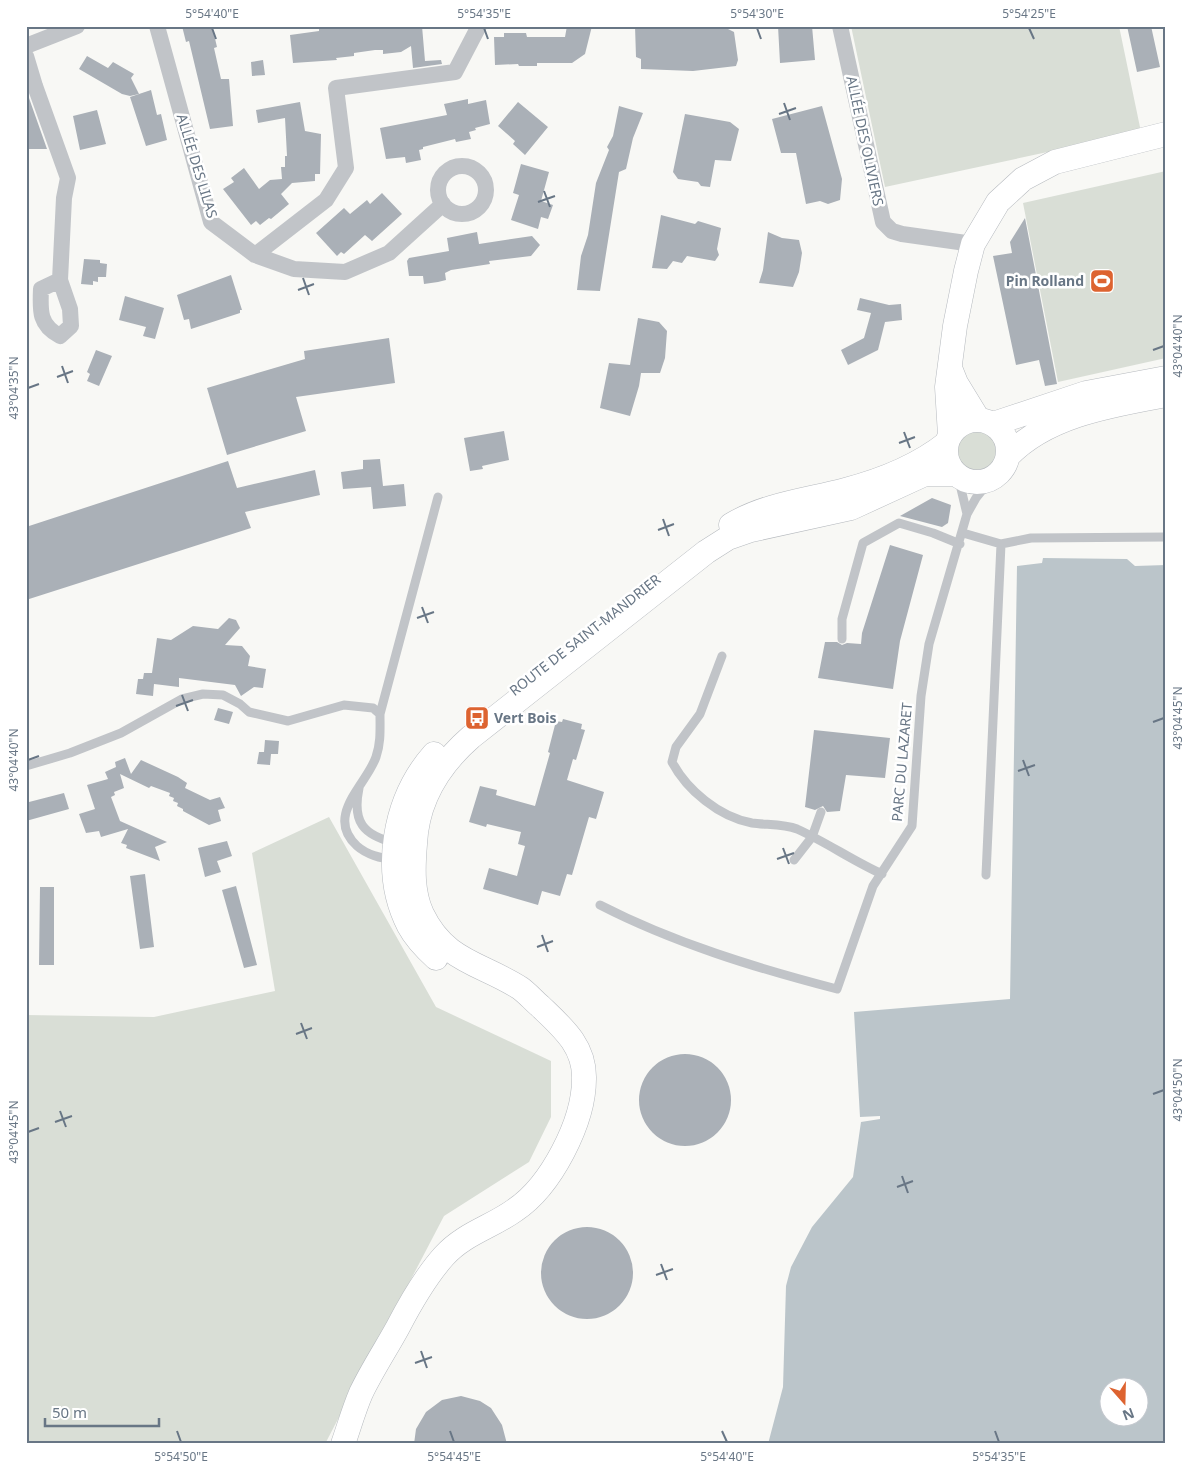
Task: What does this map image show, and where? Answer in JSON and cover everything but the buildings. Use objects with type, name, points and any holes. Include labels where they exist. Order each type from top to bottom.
[{"type":"main road","points":[[950,368],[956,383],[986,422],[1006,439],[1008,456],[1005,465],[992,478],[975,482],[957,475],[947,461],[947,387],[955,326],[973,244],[998,202],[1023,179],[1055,162],[1166,134]]},
{"type":"main road","points":[[1119,147],[1166,141]]},
{"type":"main road","points":[[948,439],[962,423],[986,422],[1086,393],[1166,378]]},
{"type":"main road","points":[[1008,456],[1031,436],[1069,418],[1166,395]]},
{"type":"main road","name":"ROUTE DE SAINT-MANDRIER","points":[[343,1444],[362,1393],[414,1298],[444,1256],[465,1237],[514,1211],[534,1196],[554,1168],[569,1138],[581,1106],[584,1080],[582,1061],[574,1042],[563,1026],[520,988],[462,960],[436,936],[422,914],[402,849],[398,823],[412,784],[437,751],[700,546],[746,516],[773,506],[871,482],[922,459],[948,439]]},
{"type":"main road","name":"ROUTE DE SAINT-MANDRIER","points":[[542,1008],[462,974],[440,962],[423,946],[410,927],[400,902],[402,849],[427,791],[437,772],[451,754],[706,552],[728,538],[751,530],[851,508],[925,474],[957,475]]},
{"type":"street","points":[[26,46],[77,26]]},
{"type":"street","name":"ALLÉE DES LILAS","points":[[157,26],[211,222],[255,255],[294,269],[345,272],[389,253],[443,204]]},
{"type":"street","points":[[255,255],[326,200],[346,168],[336,88],[455,72],[479,26]]},
{"type":"street","name":"ALLÉE DES OLIVIERS","points":[[840,26],[883,222],[892,231],[902,234],[973,244]]},
{"type":"street","points":[[26,56],[34,86],[68,178],[64,198],[60,280]]},
{"type":"lane","name":"PARC DU LAZARET","points":[[957,475],[968,514]]},
{"type":"lane","name":"PARC DU LAZARET","points":[[600,905],[646,928],[796,978],[837,988],[873,886],[912,826],[917,734],[928,652],[940,603],[968,514],[976,498],[992,478]]},
{"type":"lane","points":[[402,849],[380,857],[362,851],[347,833],[346,812],[351,796],[375,760],[378,750],[380,714],[438,498]]},
{"type":"lane","points":[[842,638],[842,619],[863,543],[899,523],[934,533],[960,544]]},
{"type":"lane","points":[[963,533],[1001,544],[1031,538],[1166,537]]},
{"type":"lane","points":[[986,874],[1001,544]]},
{"type":"lane","points":[[722,656],[700,714],[676,747],[672,762],[680,777],[710,803],[730,817],[795,829],[882,874]]},
{"type":"lane","points":[[26,766],[70,753],[121,733],[182,699],[203,694],[222,695],[240,704],[249,712],[288,721],[344,705],[372,708],[380,714]]},
{"type":"lane","points":[[361,781],[356,808],[362,826],[380,839],[402,849]]},
{"type":"lane","points":[[794,860],[812,838],[820,812]]},
{"type":"shaded area","points":[[851,26],[1119,26],[1141,132],[885,187]]},
{"type":"shaded area","name":"Pin Rolland","points":[[1166,171],[1166,358],[1058,382],[1023,203]]},
{"type":"shaded area","points":[[970,420],[1001,431],[1005,437],[1006,456],[1001,470],[992,478],[981,481],[969,480],[950,468],[946,457],[948,445],[958,427]]},
{"type":"shaded area","points":[[1043,558],[1127,559],[1135,566],[1166,565],[1166,1444],[768,1444],[783,1387],[786,1286],[791,1267],[812,1227],[853,1177],[861,1122],[880,1119],[880,1116],[860,1117],[854,1012],[1010,999],[1017,566],[1042,563]]},
{"type":"shaded area","points":[[329,817],[436,1007],[551,1061],[551,1117],[529,1162],[444,1216],[325,1444],[26,1444],[26,1015],[154,1017],[275,991],[252,853]]},
{"type":"place","name":"Pin Rolland","points":[[1102,281]]},
{"type":"place","name":"Vert Bois","points":[[477,718]]}]
